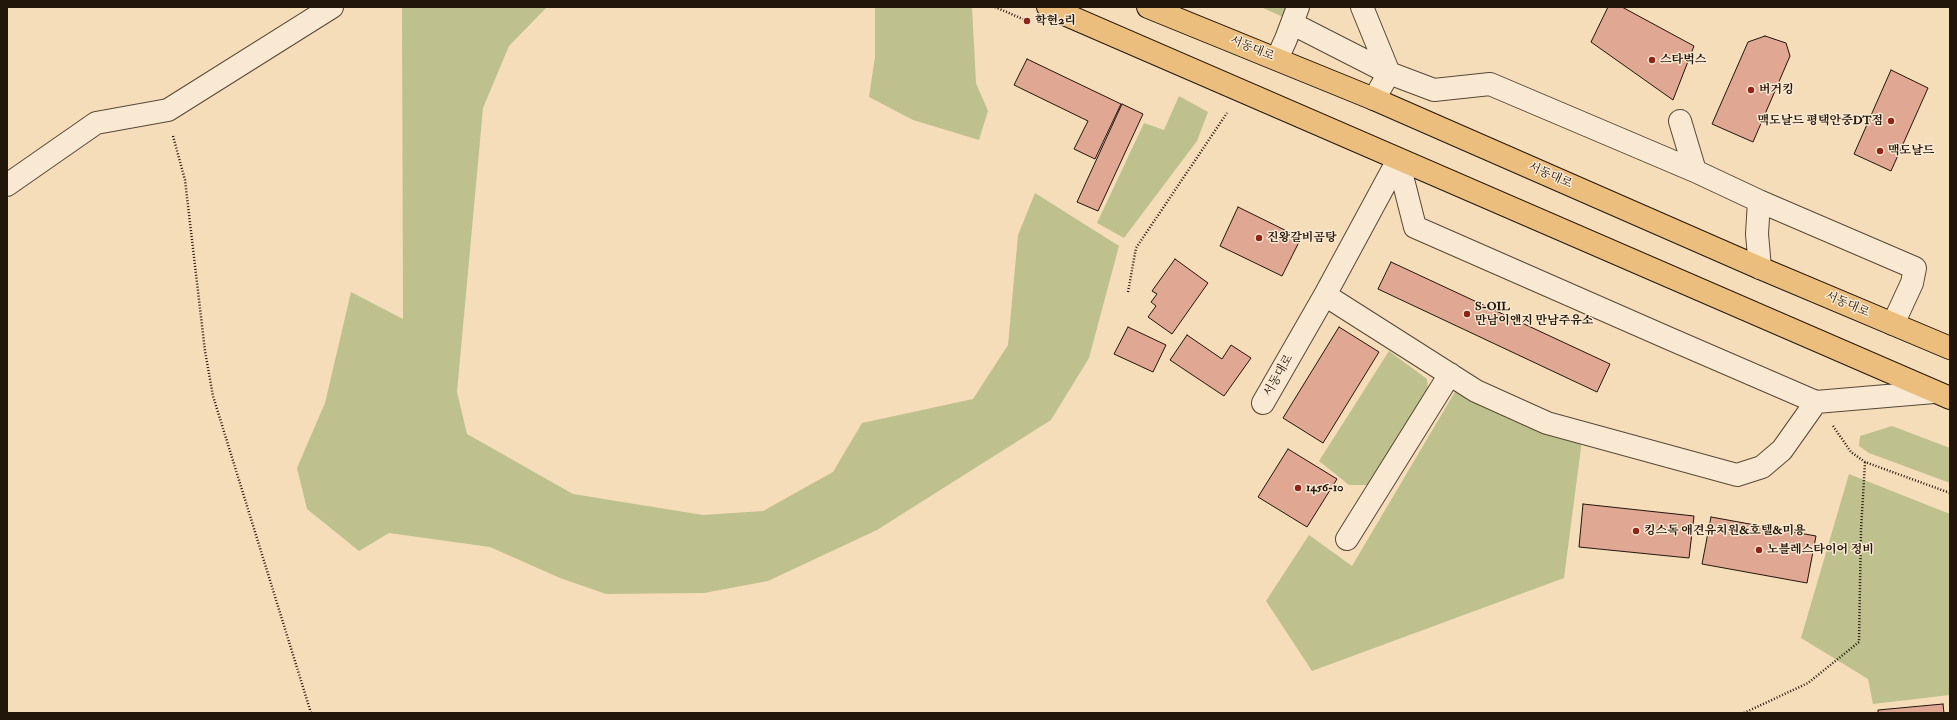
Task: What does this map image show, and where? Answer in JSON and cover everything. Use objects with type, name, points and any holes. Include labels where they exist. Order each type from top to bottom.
[{"type":"main road","points":[[1048,7],[1398,160],[1718,296],[1942,395]]},
{"type":"main road","name":"서동대로","points":[[1148,7],[1374,99],[1760,268],[1950,348]]},
{"type":"street","points":[[7,185],[96,123],[168,110],[332,7]]},
{"type":"street","points":[[1362,7],[1389,73]]},
{"type":"street","points":[[1277,59],[1295,15],[1389,73],[1434,90],[1490,84],[1695,171],[1759,201],[1915,268],[1912,283],[1893,324]]},
{"type":"street","points":[[1374,99],[1389,73]]},
{"type":"street","points":[[1680,121],[1695,171]]},
{"type":"street","points":[[1398,160],[1415,227],[1816,402],[1942,395]]},
{"type":"street","name":"서동대로","points":[[1263,403],[1325,295],[1398,160]]},
{"type":"street","points":[[1759,201],[1757,234],[1760,268]]},
{"type":"street","points":[[1325,295],[1476,391],[1547,422],[1738,475],[1762,467],[1782,450],[1816,402]]},
{"type":"street","points":[[1347,539],[1450,374]]},
{"type":"path","points":[[995,7],[1027,21]]},
{"type":"path","points":[[1128,292],[1136,248],[1241,91]]},
{"type":"path","points":[[168,110],[185,180],[205,351],[213,396],[311,713]]},
{"type":"path","points":[[1816,402],[1851,452],[1864,462],[1950,493]]},
{"type":"path","points":[[1744,713],[1808,683],[1860,642],[1861,530],[1864,462]]},
{"type":"green space","points":[[402,7],[547,7],[509,46],[483,108],[457,392],[467,434],[573,494],[703,515],[763,511],[833,472],[862,423],[973,399],[1008,345],[1018,235],[1035,193],[1119,246],[1089,358],[1051,420],[877,530],[768,581],[704,593],[606,594],[560,578],[490,547],[389,533],[359,551],[307,509],[297,468],[325,403],[351,292],[403,319]]},
{"type":"green space","points":[[875,7],[972,7],[976,83],[988,111],[979,140],[913,120],[869,97],[875,57]]},
{"type":"green space","points":[[1261,7],[1286,7],[1283,17]]},
{"type":"green space","points":[[1179,96],[1208,112],[1197,141],[1124,238],[1097,223],[1144,123],[1164,130]]},
{"type":"green space","points":[[1389,351],[1427,379],[1428,388],[1371,485],[1349,485],[1319,461]]},
{"type":"green space","points":[[1456,390],[1582,440],[1564,578],[1312,671],[1266,601],[1309,535],[1352,566]]},
{"type":"green space","points":[[1892,426],[1950,448],[1950,483],[1869,453],[1859,446],[1860,436]]},
{"type":"green space","points":[[1849,474],[1950,514],[1950,695],[1873,704],[1868,679],[1801,638]]},
{"type":"building","name":"스타벅스","points":[[1608,7],[1622,7],[1694,46],[1673,100],[1591,42]]},
{"type":"building","name":"버거킹","points":[[1765,36],[1786,43],[1790,56],[1753,142],[1712,124],[1748,42]]},
{"type":"building","points":[[1027,59],[1121,104],[1095,159],[1074,149],[1088,121],[1014,85]]},
{"type":"building","name":"맥도날드 평택안중DT점","points":[[1891,70],[1928,88],[1891,171],[1854,154]]},
{"type":"building","points":[[1122,104],[1143,114],[1098,211],[1077,202]]},
{"type":"building","points":[[1238,207],[1301,238],[1282,276],[1220,246]]},
{"type":"building","points":[[1175,259],[1208,283],[1172,334],[1148,317],[1156,306],[1151,302],[1157,294],[1152,291]]},
{"type":"building","points":[[1391,262],[1610,364],[1597,392],[1378,289]]},
{"type":"building","points":[[1128,327],[1166,345],[1153,372],[1114,354]]},
{"type":"building","points":[[1339,327],[1379,352],[1323,443],[1283,418]]},
{"type":"building","points":[[1187,335],[1222,359],[1231,345],[1251,358],[1224,396],[1170,360]]},
{"type":"building","name":"1456-10","points":[[1288,449],[1337,479],[1307,527],[1258,497]]},
{"type":"building","name":"킹스독 애견유치원&호텔&미용","points":[[1583,504],[1694,516],[1689,558],[1579,547]]},
{"type":"building","name":"노블레스타이어 정비","points":[[1711,517],[1816,536],[1807,583],[1702,564]]},
{"type":"building","points":[[1943,704],[1944,713],[1878,713],[1878,710]]},
{"type":"place","name":"학현2리","points":[[1027,21]]},
{"type":"place","name":"스타벅스","points":[[1652,60]]},
{"type":"place","name":"버거킹","points":[[1751,90]]},
{"type":"place","name":"맥도날드 평택안중DT점","points":[[1891,121]]},
{"type":"place","name":"맥도날드","points":[[1880,151]]},
{"type":"place","name":"진왕갈비곰탕","points":[[1259,238]]},
{"type":"place","name":"S-OIL 만남이앤지 만남주유소","points":[[1467,314]]},
{"type":"place","name":"1456-10","points":[[1298,488]]},
{"type":"place","name":"킹스독 애견유치원&호텔&미용","points":[[1636,531]]},
{"type":"place","name":"노블레스타이어 정비","points":[[1759,550]]}]
